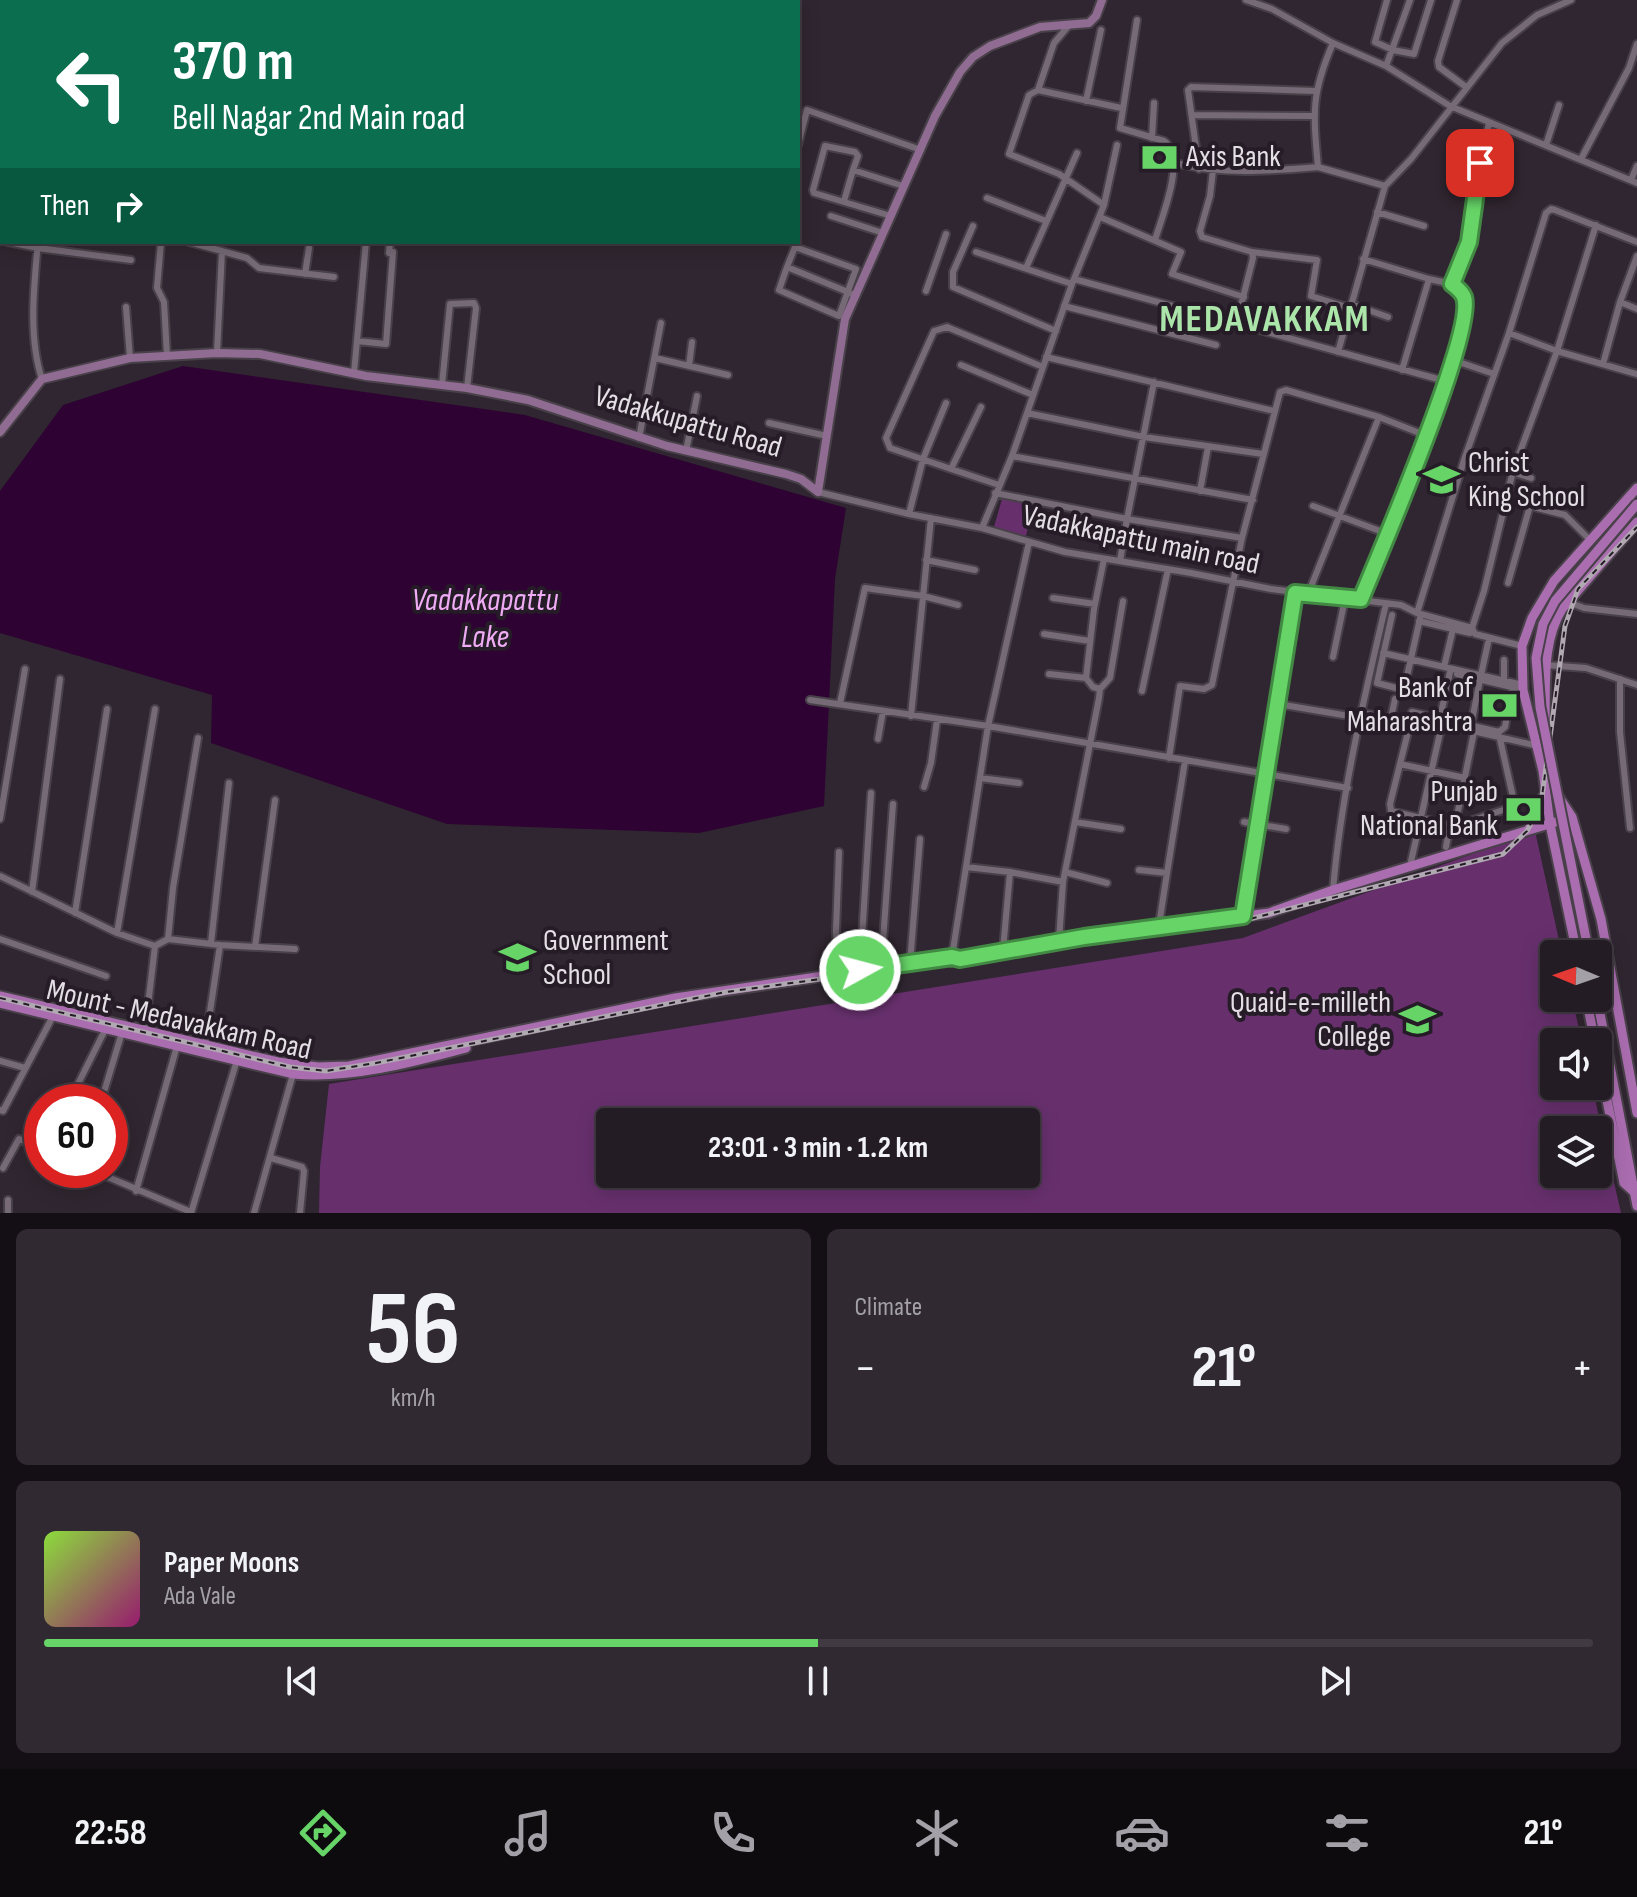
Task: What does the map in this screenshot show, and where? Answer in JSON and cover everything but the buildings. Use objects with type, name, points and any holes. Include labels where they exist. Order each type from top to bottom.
[{"type":"main road","points":[[1574,940],[1550,824],[1538,746],[1523,687],[1522,646],[1533,614],[1554,581],[1637,488]]},
{"type":"main road","points":[[1586,940],[1540,707],[1536,658],[1543,624],[1555,601],[1637,504]]},
{"type":"main road","points":[[1637,522],[1553,623],[1546,665],[1545,750],[1555,793],[1572,817],[1601,919],[1634,1070],[1637,1113]]},
{"type":"main road","points":[[1533,614],[1553,623]]},
{"type":"main road","points":[[1528,830],[1541,811],[1543,771]]},
{"type":"main road","points":[[0,996],[123,1029],[205,1045],[238,1057],[331,1067],[395,1057],[675,998],[954,959],[1159,925],[1269,913],[1333,890],[1572,817]]},
{"type":"main road","name":"Mount - Medavakkam Road","points":[[0,1003],[105,1030],[123,1029],[177,1046],[238,1057],[293,1074],[326,1077],[726,993],[954,959]]},
{"type":"main road","points":[[1600,1012],[1637,1206]]},
{"type":"main road","points":[[1607,1100],[1624,1183],[1634,1192]]},
{"type":"street","points":[[818,492],[842,318],[866,272],[935,116],[960,72],[973,57],[990,46],[1025,32],[1052,25],[1093,21],[1102,0]]},
{"type":"street","points":[[1246,0],[1272,9],[1333,43],[1386,66],[1450,106],[1634,182],[1637,166]]},
{"type":"street","points":[[1272,9],[1279,0]]},
{"type":"street","points":[[1387,0],[1374,40],[1393,50],[1415,54],[1431,0]]},
{"type":"street","points":[[1386,66],[1410,0]]},
{"type":"street","points":[[1457,0],[1438,61],[1439,67],[1466,87]]},
{"type":"street","points":[[1338,352],[1385,186],[1411,159],[1450,106],[1510,36],[1537,15],[1571,0]]},
{"type":"street","points":[[1137,20],[1120,128],[1169,144],[1175,163],[1155,240]]},
{"type":"street","points":[[1038,90],[1054,43],[1070,24]]},
{"type":"street","points":[[1086,101],[1101,30]]},
{"type":"street","points":[[1318,167],[1315,91],[1333,43]]},
{"type":"street","points":[[1581,159],[1629,68],[1637,44]]},
{"type":"street","points":[[1199,169],[1193,115],[1186,92],[1191,87],[1315,91]]},
{"type":"street","points":[[1104,205],[1065,178],[1009,154],[1029,95],[1038,90],[1121,108]]},
{"type":"street","points":[[1152,138],[1154,103]]},
{"type":"street","points":[[1546,145],[1559,105]]},
{"type":"street","points":[[800,108],[921,150]]},
{"type":"street","points":[[800,137],[807,110]]},
{"type":"street","points":[[1193,115],[1314,116]]},
{"type":"street","points":[[1452,284],[1469,242],[1489,122]]},
{"type":"street","points":[[982,528],[1012,456],[1073,281],[1100,217],[1117,145]]},
{"type":"street","points":[[844,201],[857,153],[825,146],[813,190],[817,194],[891,216]]},
{"type":"street","points":[[1026,268],[1077,153]]},
{"type":"street","points":[[1175,163],[1199,169],[1261,172],[1318,167],[1385,186]]},
{"type":"street","points":[[853,170],[903,186]]},
{"type":"street","points":[[1213,170],[1210,196],[1200,231],[1202,237],[1252,252],[1317,260],[1311,296],[1388,317]]},
{"type":"street","points":[[987,198],[1046,221]]},
{"type":"street","points":[[1392,615],[1377,683],[1403,688],[1419,616],[1465,457],[1509,333],[1546,213],[1551,209],[1637,242]]},
{"type":"street","points":[[1377,212],[1424,226]]},
{"type":"street","points":[[831,216],[883,233]]},
{"type":"street","points":[[1100,217],[1181,252],[1172,274],[1244,297]]},
{"type":"street","points":[[1419,616],[1453,629],[1471,631],[1484,591],[1513,471],[1557,351],[1596,225]]},
{"type":"street","points":[[973,226],[955,270],[953,287],[1056,331]]},
{"type":"street","points":[[926,291],[946,234]]},
{"type":"street","points":[[161,244],[157,288],[164,302],[167,356]]},
{"type":"street","points":[[196,244],[247,258],[259,268],[334,277]]},
{"type":"street","points":[[354,373],[366,244]]},
{"type":"street","points":[[357,341],[386,344],[393,252],[389,253],[390,244]]},
{"type":"street","points":[[0,432],[42,379],[36,362],[38,245],[131,260]]},
{"type":"street","points":[[842,318],[779,290],[795,247],[866,272]]},
{"type":"street","points":[[305,274],[309,248]]},
{"type":"street","points":[[217,353],[222,251]]},
{"type":"street","points":[[976,252],[1445,381]]},
{"type":"street","points":[[1236,325],[1252,252]]},
{"type":"street","points":[[1603,364],[1620,302],[1637,256]]},
{"type":"street","points":[[1361,599],[1427,436],[1453,360],[1465,306],[1463,294],[1452,284],[1363,259]]},
{"type":"street","points":[[937,261],[955,270]]},
{"type":"street","points":[[787,267],[852,294]]},
{"type":"street","points":[[852,294],[856,269]]},
{"type":"street","points":[[1402,370],[1429,279]]},
{"type":"street","points":[[1620,302],[1637,309]]},
{"type":"street","points":[[442,385],[450,304],[474,303],[476,308],[467,388]]},
{"type":"street","points":[[1064,306],[1216,345]]},
{"type":"street","points":[[126,307],[130,358]]},
{"type":"street","points":[[639,438],[661,323]]},
{"type":"street","points":[[999,485],[890,448],[886,438],[934,331],[947,327],[1043,367]]},
{"type":"street","points":[[1509,333],[1557,351],[1637,374]]},
{"type":"street","points":[[689,366],[692,342]]},
{"type":"street","name":"Vadakkupattu Road","points":[[42,379],[130,358],[260,354],[354,373],[467,388],[528,400],[639,438],[786,474],[801,479],[818,492],[982,528]]},
{"type":"street","points":[[1046,357],[1274,411]]},
{"type":"street","points":[[655,358],[728,375]]},
{"type":"street","points":[[1453,360],[1494,374]]},
{"type":"street","points":[[961,365],[1033,395]]},
{"type":"street","points":[[1120,561],[1154,382]]},
{"type":"street","points":[[1169,758],[1180,686],[1204,689],[1212,685],[1232,581],[1280,392],[1286,390],[1379,417],[1427,436]]},
{"type":"street","points":[[686,451],[697,396]]},
{"type":"street","points":[[909,514],[923,459],[946,403]]},
{"type":"street","points":[[951,469],[981,407]]},
{"type":"street","points":[[1027,413],[1144,437],[1263,454]]},
{"type":"street","points":[[1308,594],[1379,417]]},
{"type":"street","points":[[769,423],[827,436]]},
{"type":"street","points":[[1200,491],[1208,447]]},
{"type":"street","points":[[1012,456],[1253,500]]},
{"type":"street","points":[[1465,457],[1531,478]]},
{"type":"street","points":[[995,493],[1242,538]]},
{"type":"street","points":[[1313,506],[1388,534]]},
{"type":"street","points":[[1508,583],[1530,506],[1565,515],[1590,540]]},
{"type":"street","points":[[911,716],[931,518]]},
{"type":"street","name":"Vadakkapattu main road","points":[[982,528],[1104,559],[1295,593],[1401,605],[1419,616],[1522,646]]},
{"type":"street","points":[[954,959],[988,726],[1029,542]]},
{"type":"street","points":[[1100,689],[1093,687],[1086,678],[1104,559]]},
{"type":"street","points":[[926,560],[975,570]]},
{"type":"street","points":[[1142,691],[1168,569]]},
{"type":"street","points":[[840,703],[865,588],[923,596],[958,605]]},
{"type":"street","points":[[1243,916],[1295,593]]},
{"type":"street","points":[[1053,598],[1095,604]]},
{"type":"street","points":[[1333,657],[1345,599]]},
{"type":"street","points":[[1059,940],[1063,882],[1100,689],[1110,678],[1123,601]]},
{"type":"street","points":[[1568,602],[1584,608],[1637,614]]},
{"type":"street","points":[[1333,890],[1363,702],[1386,604]]},
{"type":"street","points":[[1410,866],[1441,721],[1453,629]]},
{"type":"street","points":[[1044,634],[1090,641]]},
{"type":"street","points":[[1446,847],[1465,778],[1488,643]]},
{"type":"street","points":[[1383,653],[1512,687],[1523,687]]},
{"type":"street","points":[[1504,660],[1504,680]]},
{"type":"street","points":[[1418,664],[1447,669]]},
{"type":"street","points":[[1546,665],[1586,668],[1637,685]]},
{"type":"street","points":[[0,819],[25,669]]},
{"type":"street","points":[[1049,674],[1086,678]]},
{"type":"street","points":[[1480,678],[1504,680],[1523,687]]},
{"type":"street","points":[[32,892],[60,679]]},
{"type":"street","points":[[1620,679],[1620,732],[1630,828]]},
{"type":"street","points":[[1472,729],[1503,731],[1512,687]]},
{"type":"street","points":[[1391,718],[1395,699]]},
{"type":"street","points":[[810,700],[988,726],[1348,788]]},
{"type":"street","points":[[1278,704],[1441,721]]},
{"type":"street","points":[[75,913],[107,709]]},
{"type":"street","points":[[117,933],[155,709]]},
{"type":"street","points":[[878,739],[883,711]]},
{"type":"street","points":[[1412,712],[1500,739],[1538,746]]},
{"type":"street","points":[[924,787],[937,720]]},
{"type":"street","points":[[1411,720],[1390,804],[1391,811],[1420,819],[1453,826],[1515,806],[1500,739]]},
{"type":"street","points":[[168,939],[173,888],[198,738]]},
{"type":"street","points":[[1159,925],[1185,761]]},
{"type":"street","points":[[1400,764],[1465,778]]},
{"type":"street","points":[[980,778],[1019,783]]},
{"type":"street","points":[[211,943],[229,783]]},
{"type":"street","points":[[860,970],[871,793]]},
{"type":"street","points":[[255,947],[275,800]]},
{"type":"street","points":[[881,968],[893,804]]},
{"type":"street","points":[[1075,822],[1121,829]]},
{"type":"street","points":[[1244,822],[1286,829]]},
{"type":"street","points":[[910,963],[920,839]]},
{"type":"street","points":[[838,974],[839,852]]},
{"type":"street","points":[[966,867],[1063,882]]},
{"type":"street","points":[[1139,870],[1167,873]]},
{"type":"street","points":[[1003,950],[1010,872]]},
{"type":"street","points":[[1065,872],[1107,883]]},
{"type":"street","points":[[0,876],[117,933],[155,946],[168,939],[295,949]]},
{"type":"street","points":[[0,940],[106,976]]},
{"type":"street","points":[[205,1045],[220,945]]},
{"type":"street","points":[[145,1031],[155,946]]},
{"type":"street","points":[[0,1110],[3,1111],[53,1016]]},
{"type":"street","points":[[106,1084],[123,1029]]},
{"type":"street","points":[[78,1084],[105,1030]]},
{"type":"street","points":[[136,1191],[177,1046]]},
{"type":"street","points":[[128,1187],[191,1212],[238,1057]]},
{"type":"street","points":[[0,1061],[25,1068]]},
{"type":"street","points":[[254,1213],[293,1074]]},
{"type":"street","points":[[3,1168],[19,1139],[24,1141]]},
{"type":"street","points":[[271,1158],[302,1167],[300,1213]]},
{"type":"street","points":[[8,1200],[8,1213]]},
{"type":"shaded area","points":[[1002,499],[1033,504],[1026,536],[994,527]]},
{"type":"shaded area","points":[[1535,831],[1559,940],[1540,940],[1540,1012],[1575,1012],[1579,1028],[1540,1028],[1540,1100],[1595,1100],[1599,1116],[1540,1116],[1540,1188],[1612,1188],[1612,1174],[1621,1213],[319,1213],[320,1167],[329,1084],[1243,938]]},
{"type":"water","name":"Vadakkapattu Lake","points":[[183,366],[525,415],[846,508],[835,579],[824,806],[699,833],[447,824],[211,743],[212,695],[0,633],[0,491],[63,405]]},
{"type":"railway","points":[[0,998],[290,1067],[326,1071],[726,992],[1238,922],[1503,854],[1527,831],[1541,804],[1565,626],[1578,589],[1637,527]]},
{"type":"place","name":"Axis Bank","points":[[1160,157]]},
{"type":"place","name":"Christ King School","points":[[1442,480]]},
{"type":"place","name":"Bank of Maharashtra","points":[[1499,705]]},
{"type":"place","name":"Punjab National Bank","points":[[1524,809]]},
{"type":"place","name":"Government School","points":[[517,958]]},
{"type":"place","name":"Quaid-e-milleth College","points":[[1417,1020]]},
{"type":"district","name":"MEDAVAKKAM","points":[[1265,319]]},
{"type":"route","points":[[860,970],[952,957],[960,959],[1059,940],[1243,916],[1295,593],[1361,599],[1394,521],[1453,360],[1465,306],[1463,294],[1452,284],[1469,242],[1480,163]]}]
